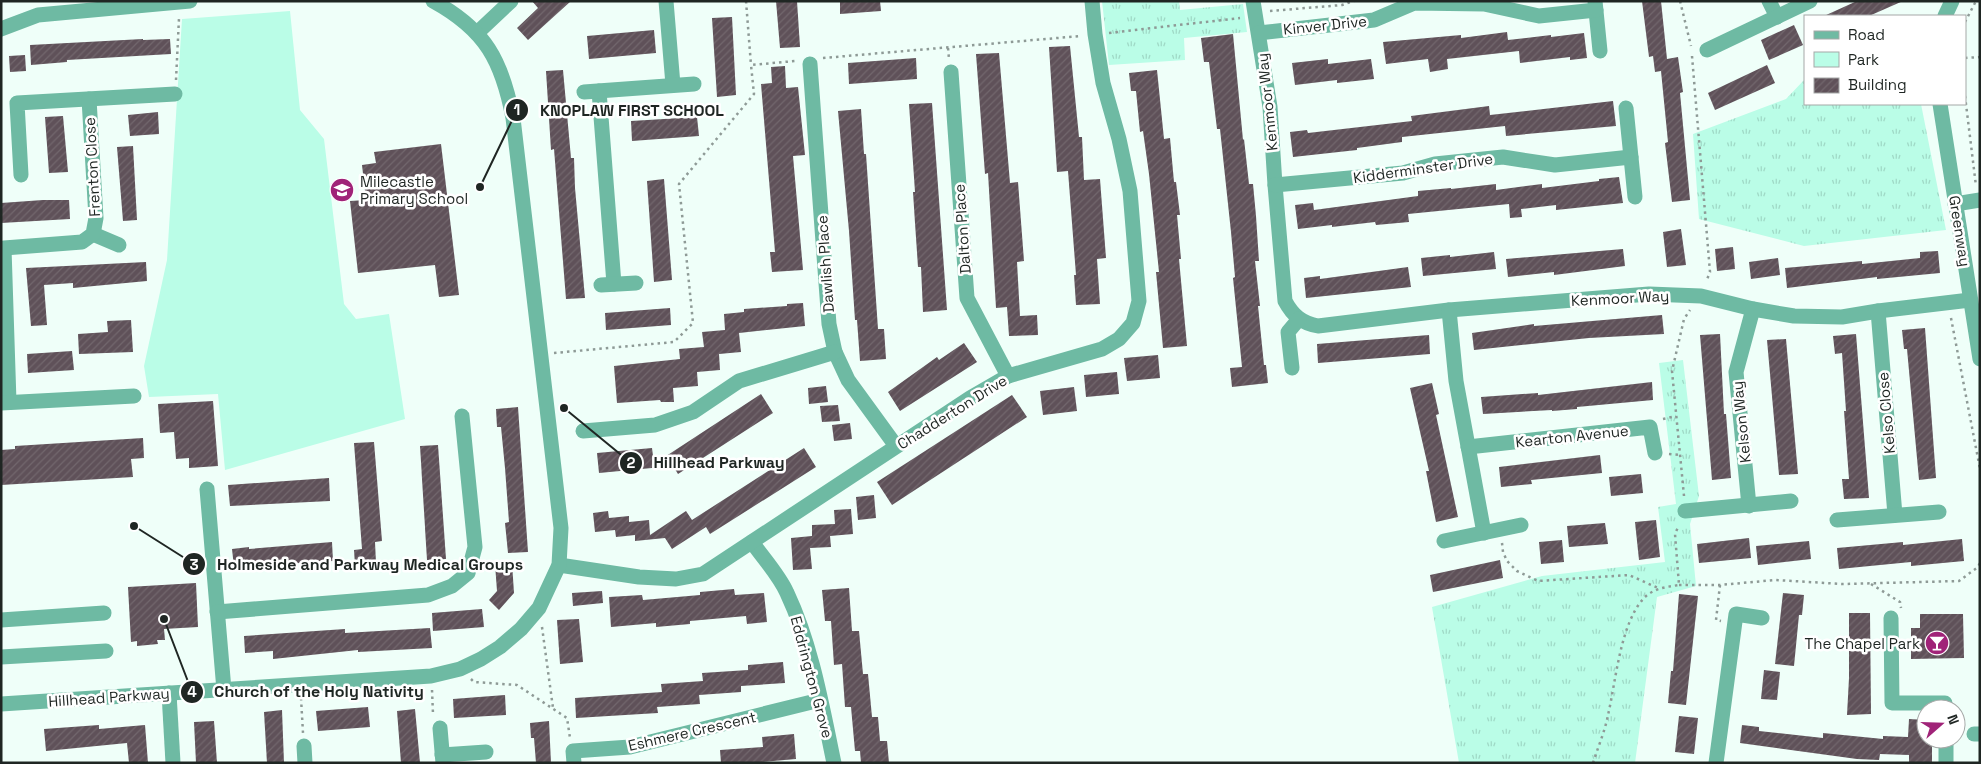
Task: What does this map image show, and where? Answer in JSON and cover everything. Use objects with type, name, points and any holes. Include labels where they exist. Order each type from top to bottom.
[{"type":"street","name":"Hillhead Parkway","points":[[1,704],[431,676],[460,669],[500,647],[521,629],[539,608],[559,565],[561,528],[514,128],[507,86],[494,56],[477,33],[455,13],[433,1]]},
{"type":"street","points":[[477,33],[511,1]]},
{"type":"street","points":[[666,1],[673,85]]},
{"type":"street","name":"Chadderton Drive","points":[[559,565],[639,577],[676,579],[703,574],[896,446],[1008,376],[1102,348],[1119,339],[1133,323],[1139,301],[1130,191],[1103,83],[1092,1]]},
{"type":"street","points":[[1769,1],[1777,17]]},
{"type":"street","points":[[1707,50],[1810,1]]},
{"type":"street","points":[[1945,15],[1952,1]]},
{"type":"street","points":[[1,29],[38,15],[102,6],[185,2]]},
{"type":"street","name":"Kinver Drive","points":[[1259,33],[1374,20],[1414,4],[1484,4],[1539,16],[1595,6],[1600,51]]},
{"type":"street","name":"Kenmoor Way","points":[[1254,7],[1270,107],[1286,301],[1291,312],[1298,319],[1308,324],[1318,326],[1449,310],[1649,294],[1700,296],[1753,309],[1794,316],[1842,317],[1970,300]]},
{"type":"street","name":"Dawlish Place","points":[[810,61],[829,324],[835,352],[848,380],[896,446]]},
{"type":"street","name":"Dalton Place","points":[[951,72],[967,298],[1008,376]]},
{"type":"street","points":[[636,283],[608,285],[591,92],[694,84]]},
{"type":"street","name":"Frenton Close","points":[[21,175],[17,103],[175,94]]},
{"type":"street","name":"Frenton Close","points":[[89,99],[96,218],[93,234],[82,242],[3,248],[5,402],[134,396]]},
{"type":"street","name":"Greenway","points":[[1940,105],[1980,359]]},
{"type":"street","points":[[1626,108],[1634,198]]},
{"type":"street","name":"Kidderminster Drive","points":[[1275,185],[1403,173],[1435,164],[1503,157],[1555,165],[1631,157]]},
{"type":"street","points":[[1955,204],[1979,200]]},
{"type":"street","name":"Frenton Close","points":[[93,234],[119,245]]},
{"type":"street","name":"Kelson Way","points":[[1750,506],[1736,372],[1753,309]]},
{"type":"street","points":[[1449,310],[1456,381],[1484,533]]},
{"type":"street","name":"Kelso Close","points":[[1878,311],[1895,515]]},
{"type":"street","points":[[1292,368],[1288,332],[1298,319]]},
{"type":"street","points":[[583,431],[655,425],[693,412],[739,381],[835,352]]},
{"type":"street","points":[[217,612],[428,594],[452,586],[468,573],[475,547],[462,416]]},
{"type":"street","name":"Kearton Avenue","points":[[1468,447],[1650,427],[1656,453]]},
{"type":"street","points":[[207,489],[224,690]]},
{"type":"street","points":[[1685,511],[1792,501]]},
{"type":"street","points":[[1837,520],[1939,512]]},
{"type":"street","points":[[1444,541],[1521,525]]},
{"type":"street","name":"Eddrington Grove","points":[[752,542],[786,591],[800,623],[834,763]]},
{"type":"street","points":[[1,620],[104,613]]},
{"type":"street","points":[[1716,763],[1736,614],[1762,618]]},
{"type":"street","points":[[1891,618],[1892,703],[1916,703]]},
{"type":"street","points":[[1,657],[106,651]]},
{"type":"street","points":[[169,693],[173,763]]},
{"type":"street","name":"Eshmere Crescent","points":[[573,757],[630,747],[820,700]]},
{"type":"street","points":[[440,728],[442,759],[486,752]]},
{"type":"street","points":[[304,746],[305,763]]},
{"type":"street","points":[[1946,749],[1946,763]]},
{"type":"path","points":[[540,354],[674,342],[693,323],[679,184],[754,94],[746,1]]},
{"type":"path","points":[[751,65],[810,61],[1239,19],[1254,7],[1342,5],[1354,1]]},
{"type":"path","points":[[1679,585],[1675,534],[1685,511],[1672,371],[1684,319],[1700,296],[1710,272],[1691,41],[1680,1]]},
{"type":"path","points":[[1966,20],[1976,1]]},
{"type":"path","points":[[175,94],[185,2]]},
{"type":"path","points":[[1966,58],[1980,57]]},
{"type":"path","points":[[1966,103],[1979,200]]},
{"type":"path","points":[[1948,303],[1980,469]]},
{"type":"path","points":[[1500,530],[1503,552],[1507,561],[1517,571],[1538,582],[1629,575],[1658,588]]},
{"type":"path","points":[[1593,763],[1608,718],[1626,631],[1633,614],[1645,597],[1658,588],[1679,585],[1720,585],[1775,580],[1843,584],[1959,581],[1980,563]]},
{"type":"path","points":[[1870,584],[1900,602],[1901,615],[1891,618]]},
{"type":"path","points":[[539,608],[554,709]]},
{"type":"path","points":[[460,669],[474,682],[516,685],[567,718],[573,757]]},
{"type":"path","points":[[300,684],[304,746]]},
{"type":"green space","points":[[1102,1],[1179,1],[1180,10],[1243,4],[1247,32],[1184,38],[1185,60],[1109,65]]},
{"type":"green space","points":[[290,11],[300,110],[324,139],[344,304],[356,319],[389,314],[405,419],[225,470],[218,394],[149,397],[144,366],[167,260],[182,19]]},
{"type":"green space","points":[[1804,80],[1804,105],[1921,105],[1946,230],[1804,246],[1699,219],[1693,134],[1786,99]]},
{"type":"green space","points":[[1683,360],[1699,496],[1690,524],[1696,586],[1657,597],[1635,763],[1459,763],[1432,607],[1542,576],[1665,562],[1658,507],[1676,504],[1659,363]]},
{"type":"building","points":[[532,1],[571,1],[528,40],[517,28],[538,8]]},
{"type":"building","points":[[776,1],[797,1],[800,47],[780,48]]},
{"type":"building","points":[[840,1],[880,1],[881,11],[840,14]]},
{"type":"building","points":[[1642,1],[1661,1],[1667,59],[1678,57],[1683,92],[1680,93],[1690,200],[1672,202],[1665,143],[1668,142],[1661,71],[1655,72],[1653,56],[1649,57]]},
{"type":"building","points":[[1857,1],[1903,1],[1871,15],[1826,15]]},
{"type":"building","points":[[732,17],[736,95],[717,97],[712,18]]},
{"type":"building","points":[[1794,25],[1803,45],[1769,60],[1761,40]]},
{"type":"building","points":[[654,30],[656,53],[589,59],[587,36]]},
{"type":"building","points":[[1507,32],[1508,40],[1584,33],[1587,58],[1570,60],[1570,57],[1520,63],[1519,51],[1447,59],[1448,69],[1430,72],[1428,59],[1386,64],[1383,42],[1461,35],[1461,38]]},
{"type":"building","points":[[1233,34],[1243,140],[1249,184],[1253,184],[1259,261],[1255,261],[1260,306],[1258,306],[1264,365],[1266,365],[1268,383],[1232,387],[1230,368],[1242,367],[1233,278],[1235,277],[1220,129],[1217,129],[1209,62],[1204,62],[1201,38]]},
{"type":"building","points":[[170,39],[171,54],[67,60],[67,62],[31,65],[30,45]]},
{"type":"building","points":[[1070,46],[1079,137],[1082,137],[1084,180],[1100,179],[1106,258],[1097,259],[1100,304],[1076,305],[1074,275],[1076,275],[1068,171],[1057,172],[1049,47]]},
{"type":"building","points":[[999,53],[1010,183],[1018,182],[1024,261],[1017,262],[1020,316],[1037,315],[1038,335],[1009,336],[1007,307],[996,308],[988,173],[985,174],[976,54]]},
{"type":"building","points":[[25,55],[26,71],[10,72],[9,56]]},
{"type":"building","points":[[916,58],[917,79],[849,84],[848,63]]},
{"type":"building","points":[[1328,59],[1328,64],[1371,59],[1374,79],[1337,83],[1337,80],[1295,85],[1292,63]]},
{"type":"building","points":[[1767,65],[1775,83],[1715,110],[1708,93]]},
{"type":"building","points":[[785,66],[786,88],[798,87],[805,155],[793,156],[803,270],[772,272],[770,252],[775,252],[761,84],[772,83],[771,67]]},
{"type":"building","points":[[563,70],[571,158],[574,158],[585,298],[566,299],[554,149],[551,150],[546,71]]},
{"type":"building","points":[[1157,70],[1164,139],[1170,138],[1174,182],[1176,182],[1180,215],[1177,215],[1181,259],[1179,259],[1187,346],[1163,348],[1156,272],[1159,272],[1149,174],[1143,131],[1140,132],[1136,91],[1131,91],[1129,73]]},
{"type":"building","points":[[1613,101],[1616,126],[1506,136],[1505,126],[1402,137],[1402,142],[1357,148],[1357,150],[1293,157],[1290,132],[1307,130],[1308,133],[1412,121],[1411,116],[1489,106],[1490,115]]},
{"type":"building","points":[[932,103],[947,310],[923,312],[921,267],[918,267],[915,223],[913,192],[915,192],[909,104]]},
{"type":"building","points":[[861,109],[864,154],[866,154],[878,329],[884,329],[886,359],[860,361],[838,111]]},
{"type":"building","points":[[158,112],[159,134],[130,136],[128,115]]},
{"type":"building","points":[[63,116],[68,172],[49,173],[45,117]]},
{"type":"building","points":[[697,117],[699,136],[632,141],[631,121]]},
{"type":"building","points":[[441,144],[459,295],[439,297],[435,265],[358,273],[350,201],[366,200],[362,165],[376,163],[374,152]]},
{"type":"building","points":[[133,146],[137,220],[123,221],[117,147]]},
{"type":"building","points":[[1619,177],[1623,203],[1556,210],[1556,205],[1521,209],[1522,217],[1510,218],[1509,204],[1408,214],[1409,222],[1376,225],[1375,222],[1298,229],[1295,205],[1313,203],[1314,210],[1418,196],[1418,191],[1496,184],[1496,190],[1542,184],[1542,188]]},
{"type":"building","points":[[664,179],[672,280],[654,282],[647,181]]},
{"type":"building","points":[[69,200],[70,219],[1,223],[1,203]]},
{"type":"building","points":[[1681,229],[1686,265],[1667,267],[1663,232]]},
{"type":"building","points":[[1733,247],[1735,269],[1717,271],[1715,249]]},
{"type":"building","points":[[1623,249],[1625,266],[1554,275],[1554,272],[1508,277],[1506,259]]},
{"type":"building","points":[[1938,251],[1940,273],[1877,279],[1877,277],[1787,288],[1785,268],[1862,261],[1862,264],[1920,258],[1920,252]]},
{"type":"building","points":[[1494,252],[1496,269],[1423,276],[1421,258]]},
{"type":"building","points":[[1778,258],[1780,275],[1751,279],[1749,262]]},
{"type":"building","points":[[146,262],[147,281],[73,288],[73,283],[44,285],[47,325],[31,326],[26,268]]},
{"type":"building","points":[[1408,267],[1411,287],[1306,298],[1304,278],[1320,276],[1320,279]]},
{"type":"building","points":[[803,303],[805,326],[739,333],[741,352],[719,354],[720,370],[697,372],[698,386],[673,388],[674,402],[661,402],[660,400],[617,403],[614,366],[680,359],[679,349],[704,347],[702,332],[725,330],[724,314],[744,312],[744,309]]},
{"type":"building","points":[[670,308],[671,325],[606,330],[605,313]]},
{"type":"building","points":[[1662,315],[1664,334],[1589,338],[1474,350],[1472,333],[1534,324],[1534,326]]},
{"type":"building","points":[[131,320],[133,352],[79,354],[78,334],[108,332],[107,321]]},
{"type":"building","points":[[1925,328],[1936,478],[1919,480],[1907,349],[1904,349],[1902,330]]},
{"type":"building","points":[[1720,334],[1724,414],[1726,414],[1731,478],[1712,480],[1700,335]]},
{"type":"building","points":[[1856,334],[1869,498],[1844,499],[1842,479],[1849,479],[1844,411],[1846,411],[1842,353],[1835,354],[1833,336]]},
{"type":"building","points":[[1429,335],[1430,354],[1318,363],[1317,344]]},
{"type":"building","points":[[1786,339],[1798,474],[1779,475],[1767,340]]},
{"type":"building","points":[[964,343],[977,362],[900,411],[888,392],[937,357],[939,360]]},
{"type":"building","points":[[72,351],[74,370],[28,373],[27,354]]},
{"type":"building","points":[[1158,355],[1160,378],[1127,381],[1124,358]]},
{"type":"building","points":[[1117,372],[1119,394],[1086,397],[1084,375]]},
{"type":"building","points":[[1652,382],[1653,400],[1577,407],[1577,409],[1483,414],[1481,397],[1538,393],[1538,395]]},
{"type":"building","points":[[1432,383],[1439,414],[1436,415],[1458,517],[1436,522],[1426,471],[1429,471],[1410,388]]},
{"type":"building","points":[[826,386],[828,402],[809,404],[808,388]]},
{"type":"building","points":[[1074,387],[1077,411],[1043,415],[1040,391]]},
{"type":"building","points":[[761,394],[773,413],[678,474],[673,466],[599,473],[597,453],[652,448],[654,464]]},
{"type":"building","points":[[1012,395],[1027,417],[892,505],[877,482]]},
{"type":"building","points":[[213,401],[218,466],[189,468],[189,458],[176,459],[174,432],[160,433],[158,404]]},
{"type":"building","points":[[838,405],[840,421],[822,422],[820,406]]},
{"type":"building","points":[[518,407],[528,552],[508,553],[505,523],[509,522],[505,468],[501,427],[497,427],[496,409]]},
{"type":"building","points":[[850,423],[852,439],[834,441],[832,425]]},
{"type":"building","points":[[143,438],[144,458],[131,459],[133,477],[1,485],[1,450],[15,449],[15,446]]},
{"type":"building","points":[[374,442],[382,541],[375,542],[376,563],[355,565],[354,550],[362,549],[354,443]]},
{"type":"building","points":[[438,445],[446,559],[427,560],[420,446]]},
{"type":"building","points":[[804,448],[816,467],[710,534],[706,527],[672,549],[665,538],[635,541],[635,535],[616,537],[615,530],[595,532],[593,513],[608,511],[609,518],[629,516],[629,522],[649,520],[650,535],[686,511],[692,520]]},
{"type":"building","points":[[1600,455],[1602,473],[1531,480],[1532,484],[1501,487],[1499,467]]},
{"type":"building","points":[[1641,474],[1643,493],[1611,496],[1609,477]]},
{"type":"building","points":[[329,478],[330,501],[230,506],[228,485]]},
{"type":"building","points":[[874,495],[876,518],[858,520],[856,497]]},
{"type":"building","points":[[851,509],[853,534],[830,536],[831,547],[810,548],[812,569],[793,570],[791,538],[812,536],[812,525],[835,524],[834,510]]},
{"type":"building","points":[[1656,520],[1660,557],[1639,560],[1635,522]]},
{"type":"building","points":[[1605,523],[1608,544],[1569,547],[1567,526]]},
{"type":"building","points":[[1749,538],[1751,558],[1699,563],[1697,544]]},
{"type":"building","points":[[1962,539],[1964,561],[1911,566],[1911,562],[1839,569],[1837,548],[1903,542],[1903,545]]},
{"type":"building","points":[[1562,540],[1564,562],[1541,564],[1539,542]]},
{"type":"building","points":[[1809,541],[1811,559],[1758,565],[1756,546]]},
{"type":"building","points":[[332,542],[333,561],[234,567],[232,549]]},
{"type":"building","points":[[1500,560],[1503,578],[1433,592],[1430,575]]},
{"type":"building","points":[[512,563],[514,593],[499,610],[489,600],[497,591],[495,564]]},
{"type":"building","points":[[196,583],[198,627],[164,629],[165,640],[157,640],[158,644],[137,646],[137,641],[131,642],[128,587]]},
{"type":"building","points":[[849,588],[852,631],[859,631],[863,674],[868,674],[872,717],[878,717],[880,741],[887,741],[889,763],[861,763],[860,751],[855,751],[851,707],[845,707],[842,664],[834,665],[831,621],[825,621],[822,590]]},
{"type":"building","points":[[734,589],[735,595],[764,593],[767,622],[747,624],[746,616],[690,621],[690,624],[656,627],[656,623],[611,627],[609,597],[642,595],[643,600],[700,595],[700,592]]},
{"type":"building","points":[[602,591],[603,603],[573,606],[572,593]]},
{"type":"building","points":[[1783,593],[1804,595],[1802,615],[1799,615],[1794,666],[1775,664]]},
{"type":"building","points":[[1679,594],[1698,596],[1686,705],[1668,703],[1671,671],[1673,671]]},
{"type":"building","points":[[482,609],[484,627],[433,631],[432,613]]},
{"type":"building","points":[[1849,613],[1870,613],[1871,714],[1847,715]]},
{"type":"building","name":"The Chapel Park","points":[[1920,614],[1963,614],[1964,658],[1911,659],[1911,628],[1920,628]]},
{"type":"building","points":[[579,619],[583,662],[560,664],[557,620]]},
{"type":"building","points":[[430,628],[432,648],[358,652],[358,650],[273,659],[273,651],[245,653],[244,636],[345,629],[345,633]]},
{"type":"building","points":[[783,662],[785,683],[741,686],[741,692],[699,695],[700,704],[657,707],[658,713],[576,718],[575,698],[662,692],[661,684],[703,681],[702,673],[748,670],[748,665]]},
{"type":"building","points":[[1764,670],[1780,672],[1777,700],[1761,699]]},
{"type":"building","points":[[505,695],[506,715],[454,718],[453,699]]},
{"type":"building","points":[[368,707],[370,727],[318,731],[316,711]]},
{"type":"building","points":[[415,709],[420,763],[401,763],[397,711]]},
{"type":"building","points":[[282,710],[284,763],[267,763],[264,712]]},
{"type":"building","points":[[1679,716],[1698,718],[1694,754],[1675,752]]},
{"type":"building","points":[[1909,719],[1916,719],[1916,749],[1932,749],[1932,762],[1909,762],[1909,755],[1880,754],[1879,760],[1857,759],[1740,743],[1742,725],[1759,727],[1759,731],[1823,738],[1823,733],[1883,739],[1883,736],[1908,737]]},
{"type":"building","points":[[214,721],[217,763],[196,763],[194,722]]},
{"type":"building","points":[[549,721],[551,763],[536,763],[534,738],[531,738],[530,723]]},
{"type":"building","points":[[99,725],[99,729],[145,725],[148,763],[129,763],[127,743],[46,751],[44,729]]},
{"type":"building","points":[[794,734],[796,759],[751,763],[721,763],[720,750],[763,747],[762,737]]},
{"type":"place","name":"KNOPLAW FIRST SCHOOL","points":[[480,187]]},
{"type":"place","name":"Milecastle Primary School","points":[[342,190]]},
{"type":"place","name":"Hillhead Parkway","points":[[564,408]]},
{"type":"place","name":"Holmeside and Parkway Medical Groups","points":[[134,526]]},
{"type":"place","name":"Church of the Holy Nativity","points":[[164,619]]},
{"type":"place","name":"The Chapel Park","points":[[1937,643]]}]
